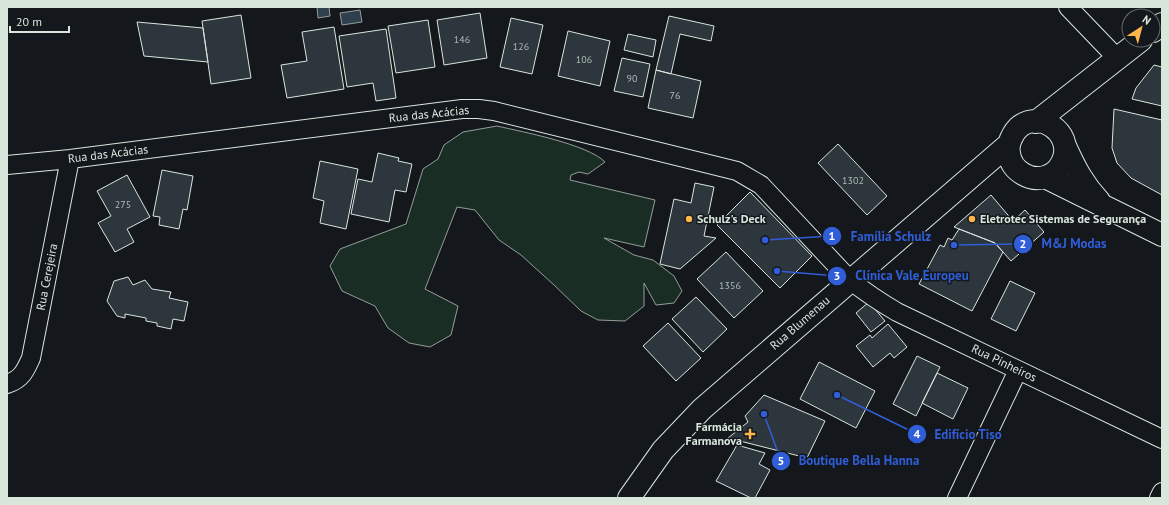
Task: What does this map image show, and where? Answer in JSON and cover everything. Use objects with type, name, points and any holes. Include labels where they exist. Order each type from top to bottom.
[{"type":"main road","points":[[1036,122],[1130,48]]},
{"type":"main road","points":[[1067,98],[1061,109],[1058,121],[1062,139],[1065,154],[1058,169],[1045,177],[1035,178],[1025,176],[1017,170],[1010,153],[1013,135],[1018,128],[1027,123],[1036,122],[1052,126],[1062,139],[1086,188],[1102,205]]},
{"type":"main road","name":"Rua Blumenau","points":[[628,498],[663,450],[702,409],[988,162],[1004,161],[1010,153]]},
{"type":"main road","points":[[1045,177],[1162,236]]},
{"type":"street","points":[[1068,7],[1117,58]]},
{"type":"street","name":"Rua das Acácias","points":[[7,165],[70,159],[462,109],[494,111],[737,171],[760,185],[850,280]]},
{"type":"street","name":"Rua Cerejeira","points":[[7,384],[16,381],[26,371],[31,358],[70,159]]},
{"type":"street","name":"Rua Pinheiros","points":[[850,280],[865,293],[897,312],[1162,439]]},
{"type":"street","points":[[958,498],[1018,370]]},
{"type":"street","points":[[1159,498],[1162,492]]},
{"type":"green space","points":[[497,126],[570,144],[596,156],[605,162],[588,174],[579,172],[571,175],[570,180],[655,200],[644,247],[604,238],[634,255],[653,260],[674,276],[682,291],[674,303],[656,305],[644,283],[644,306],[625,321],[598,320],[581,311],[521,255],[499,240],[475,210],[457,207],[425,289],[458,306],[451,335],[430,347],[409,343],[388,328],[375,306],[342,291],[330,266],[340,249],[406,224],[423,169],[438,159],[444,145],[463,132]]},
{"type":"water","points":[[317,7],[329,7],[330,16],[318,18]]},
{"type":"water","points":[[360,10],[362,22],[342,25],[340,13]]},
{"type":"building","points":[[480,13],[487,58],[444,65],[437,20]]},
{"type":"building","points":[[241,15],[251,78],[211,84],[202,21]]},
{"type":"building","points":[[669,16],[714,26],[711,41],[680,34],[671,74],[656,70]]},
{"type":"building","points":[[511,18],[543,25],[532,74],[500,67]]},
{"type":"building","points":[[428,20],[435,67],[396,73],[388,26]]},
{"type":"building","points":[[137,22],[203,28],[208,62],[144,56]]},
{"type":"building","points":[[334,27],[344,89],[287,98],[281,65],[307,61],[302,32]]},
{"type":"building","points":[[386,29],[396,98],[376,101],[373,83],[347,87],[339,36]]},
{"type":"building","points":[[568,31],[610,41],[600,86],[558,76]]},
{"type":"building","points":[[628,34],[656,40],[653,57],[624,50]]},
{"type":"building","points":[[622,58],[650,64],[643,97],[614,91]]},
{"type":"building","points":[[1154,65],[1162,67],[1162,106],[1132,99],[1136,88]]},
{"type":"building","points":[[656,70],[701,81],[693,118],[648,108]]},
{"type":"building","points":[[1114,109],[1162,120],[1162,195],[1131,178],[1117,163],[1112,148]]},
{"type":"building","points":[[838,144],[887,196],[867,215],[818,163]]},
{"type":"building","points":[[378,153],[399,158],[398,161],[412,164],[406,192],[395,190],[389,222],[351,214],[358,179],[372,182]]},
{"type":"building","points":[[320,161],[358,169],[346,229],[320,223],[324,201],[313,198]]},
{"type":"building","points":[[162,170],[193,176],[187,210],[183,209],[179,229],[159,225],[160,217],[153,216]]},
{"type":"building","points":[[127,175],[150,217],[127,229],[134,242],[115,252],[98,223],[111,216],[97,191]]},
{"type":"building","name":"Schulz's Deck","points":[[695,183],[714,187],[704,236],[716,238],[680,269],[660,264],[674,199],[691,203]]},
{"type":"building","points":[[750,192],[812,256],[780,288],[717,225]]},
{"type":"building","points":[[991,195],[1013,221],[1025,210],[1044,232],[1011,261],[995,243],[954,227]]},
{"type":"building","points":[[959,229],[995,243],[1003,252],[972,311],[919,284],[940,245],[944,247],[948,238],[952,240]]},
{"type":"building","points":[[726,252],[763,291],[734,318],[697,279]]},
{"type":"building","points":[[128,277],[133,285],[145,280],[152,289],[171,292],[169,298],[188,302],[184,321],[173,319],[171,329],[157,326],[157,323],[146,321],[146,318],[125,314],[125,318],[117,316],[107,301],[114,281]]},
{"type":"building","points":[[1010,281],[1035,293],[1016,331],[991,319]]},
{"type":"building","points":[[696,297],[727,329],[703,352],[672,319]]},
{"type":"building","points":[[869,302],[885,321],[871,332],[856,313]]},
{"type":"building","points":[[668,323],[701,358],[676,381],[643,346]]},
{"type":"building","points":[[888,324],[907,347],[894,358],[890,353],[873,367],[856,346],[870,335],[872,338]]},
{"type":"building","points":[[917,356],[940,367],[916,416],[893,404]]},
{"type":"building","points":[[819,362],[875,391],[856,428],[800,399]]},
{"type":"building","points":[[937,373],[968,388],[953,419],[922,403]]},
{"type":"building","points":[[764,395],[825,421],[807,458],[728,438],[748,422],[745,416]]},
{"type":"building","points":[[737,445],[765,453],[759,464],[770,470],[755,498],[751,498],[716,481]]},
{"type":"place","name":"Schulz's Deck","points":[[689,219]]},
{"type":"place","name":"Eletrotec Sistemas de Segurança","points":[[972,219]]},
{"type":"place","name":"Família Schulz","points":[[765,240]]},
{"type":"place","name":"M&J Modas","points":[[954,245]]},
{"type":"place","name":"Clínica Vale Europeu","points":[[777,271]]},
{"type":"place","name":"Edifício Tiso","points":[[837,395]]},
{"type":"place","name":"Boutique Bella Hanna","points":[[764,414]]},
{"type":"place","name":"Farmácia Farmanova","points":[[750,434]]}]
